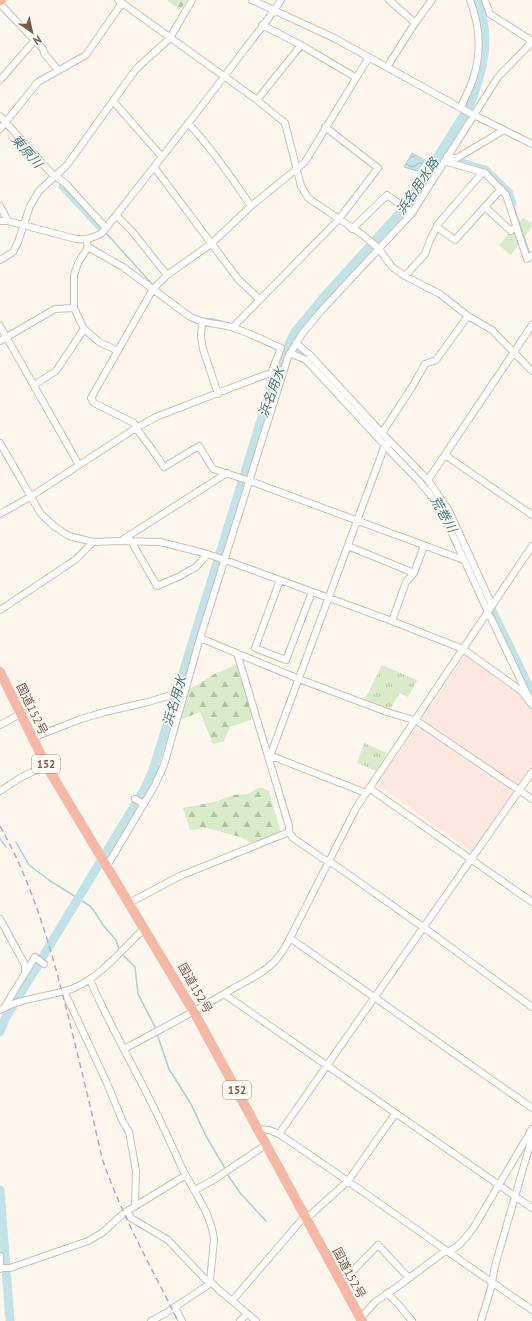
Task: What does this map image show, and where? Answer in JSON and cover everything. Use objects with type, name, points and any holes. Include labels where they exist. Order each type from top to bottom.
[{"type":"highway","name":"国道152号","points":[[0,672],[46,766],[163,958],[194,1012],[267,1144],[361,1320]]},
{"type":"street","points":[[0,260],[13,252],[18,242],[30,206],[39,191],[67,165],[136,69],[170,38],[192,0]]},
{"type":"street","points":[[252,0],[334,38],[460,108],[532,144]]},
{"type":"street","points":[[0,221],[8,221],[76,239],[87,240],[102,233],[224,77],[281,0]]},
{"type":"street","points":[[389,0],[415,23]]},
{"type":"street","points":[[387,67],[415,23],[432,0]]},
{"type":"street","points":[[460,108],[473,79],[480,48],[477,27],[470,0]]},
{"type":"street","points":[[106,864],[155,785],[164,765],[183,691],[290,353],[320,312],[378,249],[410,211],[446,158],[472,114],[498,77],[531,43],[490,14],[485,0]]},
{"type":"street","points":[[0,130],[38,82],[86,55],[120,2],[257,100],[285,123],[296,170],[301,186],[308,198],[369,241],[378,249],[392,267],[440,294],[468,316],[492,330],[532,371]]},
{"type":"street","points":[[0,4],[43,49],[44,53],[58,70]]},
{"type":"street","points":[[262,25],[301,45],[355,78]]},
{"type":"street","points":[[0,80],[35,40]]},
{"type":"street","points":[[257,100],[301,45]]},
{"type":"street","points":[[369,57],[305,162],[251,206],[211,244],[167,275],[153,289],[91,398],[94,403],[134,423],[164,467],[199,446],[213,469],[249,480],[464,560]]},
{"type":"street","points":[[113,101],[162,157]]},
{"type":"street","points":[[0,116],[55,176],[65,183],[106,228]]},
{"type":"street","points":[[188,123],[206,142],[224,165],[251,206]]},
{"type":"street","points":[[233,327],[339,219],[378,168],[325,128]]},
{"type":"street","points":[[446,158],[457,158],[504,130]]},
{"type":"street","points":[[446,158],[485,173],[501,189],[506,195],[516,226],[530,257]]},
{"type":"street","points":[[154,167],[238,279],[260,300]]},
{"type":"street","points":[[406,276],[424,254],[438,225],[482,173]]},
{"type":"street","points":[[438,227],[455,240],[501,189]]},
{"type":"street","points":[[352,228],[387,195],[410,211]]},
{"type":"street","points":[[0,206],[8,221]]},
{"type":"street","points":[[485,208],[511,230],[516,226]]},
{"type":"street","points":[[116,215],[131,230],[167,275]]},
{"type":"street","points":[[87,240],[88,247],[78,263],[74,274],[74,308],[84,329],[99,342],[118,351]]},
{"type":"street","points":[[88,247],[123,267],[189,316],[202,322],[217,323],[233,327],[281,348],[271,373]]},
{"type":"street","points":[[0,341],[56,309],[74,308]]},
{"type":"street","points":[[382,433],[425,364],[436,360],[468,316]]},
{"type":"street","points":[[202,322],[202,342],[218,394]]},
{"type":"street","points":[[0,326],[79,465]]},
{"type":"street","points":[[428,480],[532,326]]},
{"type":"street","points":[[34,385],[56,371],[84,329]]},
{"type":"street","points":[[296,343],[310,355],[382,433],[388,443],[429,493],[445,518],[489,609]]},
{"type":"street","points":[[290,353],[306,360],[388,443],[428,480],[449,511],[489,609],[491,618],[528,694],[531,704]]},
{"type":"street","points":[[0,514],[30,497],[136,428],[156,417],[284,369]]},
{"type":"street","points":[[0,443],[41,514],[55,527],[69,536],[93,542],[160,542],[204,553],[280,580],[463,649],[516,687],[531,704]]},
{"type":"street","points":[[269,759],[357,520],[388,443]]},
{"type":"street","points":[[445,455],[532,515]]},
{"type":"street","points":[[121,541],[227,473]]},
{"type":"street","points":[[131,541],[157,586],[196,567],[210,556]]},
{"type":"street","points":[[0,610],[75,560],[93,542]]},
{"type":"street","points":[[348,546],[414,573]]},
{"type":"street","points":[[392,622],[406,582],[414,573],[424,546]]},
{"type":"street","points":[[124,1049],[194,1012],[260,973],[275,962],[290,938],[356,808],[532,546]]},
{"type":"street","points":[[280,580],[255,648],[286,660],[312,592]]},
{"type":"street","points":[[200,638],[299,679],[387,712],[417,721],[532,799]]},
{"type":"street","points":[[237,653],[289,826],[289,832],[293,838],[328,862],[332,863],[423,927],[532,1008]]},
{"type":"street","points":[[32,738],[64,724],[183,691]]},
{"type":"street","points":[[0,725],[20,714]]},
{"type":"street","points":[[269,759],[274,757],[368,790],[532,902]]},
{"type":"street","points":[[0,791],[20,778],[46,766]]},
{"type":"street","points":[[279,1134],[532,772]]},
{"type":"street","points":[[135,799],[143,803]]},
{"type":"street","points":[[129,903],[175,879],[289,832]]},
{"type":"street","points":[[0,919],[24,965],[25,972]]},
{"type":"street","points":[[4,1008],[19,1002],[64,991],[90,980],[144,929]]},
{"type":"street","points":[[290,938],[532,1108]]},
{"type":"street","points":[[4,1008],[35,957],[44,964]]},
{"type":"street","points":[[90,980],[186,1175],[195,1190],[214,1235],[210,1281],[208,1285],[151,1321]]},
{"type":"street","points":[[64,991],[106,1081],[123,1122],[129,1132],[136,1171],[135,1206]]},
{"type":"street","points":[[224,994],[532,1208]]},
{"type":"street","points":[[232,1301],[305,1216],[308,1217],[348,1180],[395,1114]]},
{"type":"street","points":[[258,1130],[269,1130],[279,1134],[348,1180],[532,1310]]},
{"type":"street","points":[[361,1320],[375,1302],[444,1252],[449,1252],[467,1236],[531,1130]]},
{"type":"street","points":[[481,1321],[492,1283],[495,1266],[531,1142],[531,1130]]},
{"type":"street","points":[[195,1190],[215,1179],[267,1144]]},
{"type":"street","points":[[0,1256],[1,1268],[10,1268],[88,1241],[102,1232],[124,1212],[186,1175]]},
{"type":"street","points":[[128,1211],[131,1218],[168,1240],[205,1279],[210,1281],[256,1321]]},
{"type":"street","points":[[341,1283],[378,1245],[409,1278]]},
{"type":"street","points":[[387,1294],[398,1304],[412,1321]]},
{"type":"street","points":[[175,1307],[182,1321]]},
{"type":"street","points":[[240,1321],[247,1314]]},
{"type":"shaded area","points":[[466,654],[519,692],[532,708],[532,765],[472,852],[377,784]]},
{"type":"green space","points":[[167,0],[187,0],[180,10]]},
{"type":"green space","points":[[523,218],[532,223],[532,227],[511,255],[499,245]]},
{"type":"green space","points":[[239,664],[256,718],[230,727],[224,741],[213,744],[200,712],[180,720],[188,689],[216,673]]},
{"type":"green space","points":[[382,665],[417,680],[408,697],[400,693],[389,710],[365,699]]},
{"type":"green space","points":[[364,743],[387,753],[376,771],[357,763]]},
{"type":"green space","points":[[258,788],[269,791],[281,833],[255,845],[240,837],[207,828],[190,830],[183,808],[214,802],[234,795],[248,794]]},
{"type":"water","points":[[412,153],[425,160],[417,171],[404,167]]},
{"type":"water","points":[[510,194],[532,259],[526,254],[507,195]]},
{"type":"waterway","name":"浜名用水","points":[[0,1032],[5,1019],[144,790],[153,770],[271,388],[282,359],[295,332],[323,298],[408,204],[469,107],[479,80],[484,54],[484,28],[478,0]]},
{"type":"waterway","name":"浜名用水路","points":[[482,11],[489,16]]},
{"type":"waterway","points":[[448,159],[485,170],[508,192],[512,204]]},
{"type":"waterway","name":"東原川","points":[[63,186],[100,226]]},
{"type":"waterway","points":[[106,233],[153,285]]},
{"type":"waterway","points":[[206,319],[213,319],[231,324]]},
{"type":"waterway","name":"荒巻川","points":[[297,348],[311,358]]},
{"type":"waterway","name":"荒巻川","points":[[319,368],[352,405]]},
{"type":"waterway","name":"荒巻川","points":[[367,421],[434,494],[446,512],[456,533]]},
{"type":"waterway","name":"荒巻川","points":[[482,590],[532,693]]},
{"type":"waterway","points":[[0,839],[6,847]]},
{"type":"waterway","points":[[16,842],[29,865],[49,880],[90,906],[103,925],[116,940],[120,951]]},
{"type":"waterway","points":[[122,954],[135,967],[138,994],[156,1029]]},
{"type":"waterway","points":[[157,1034],[169,1069],[191,1104],[206,1136],[226,1170]]},
{"type":"waterway","points":[[227,1174],[241,1194],[266,1221]]},
{"type":"waterway","name":"浜名用水","points":[[0,1190],[10,1321]]},
{"type":"railway","points":[[0,826],[33,899],[58,976],[102,1158],[118,1200],[137,1241],[178,1321]]}]
